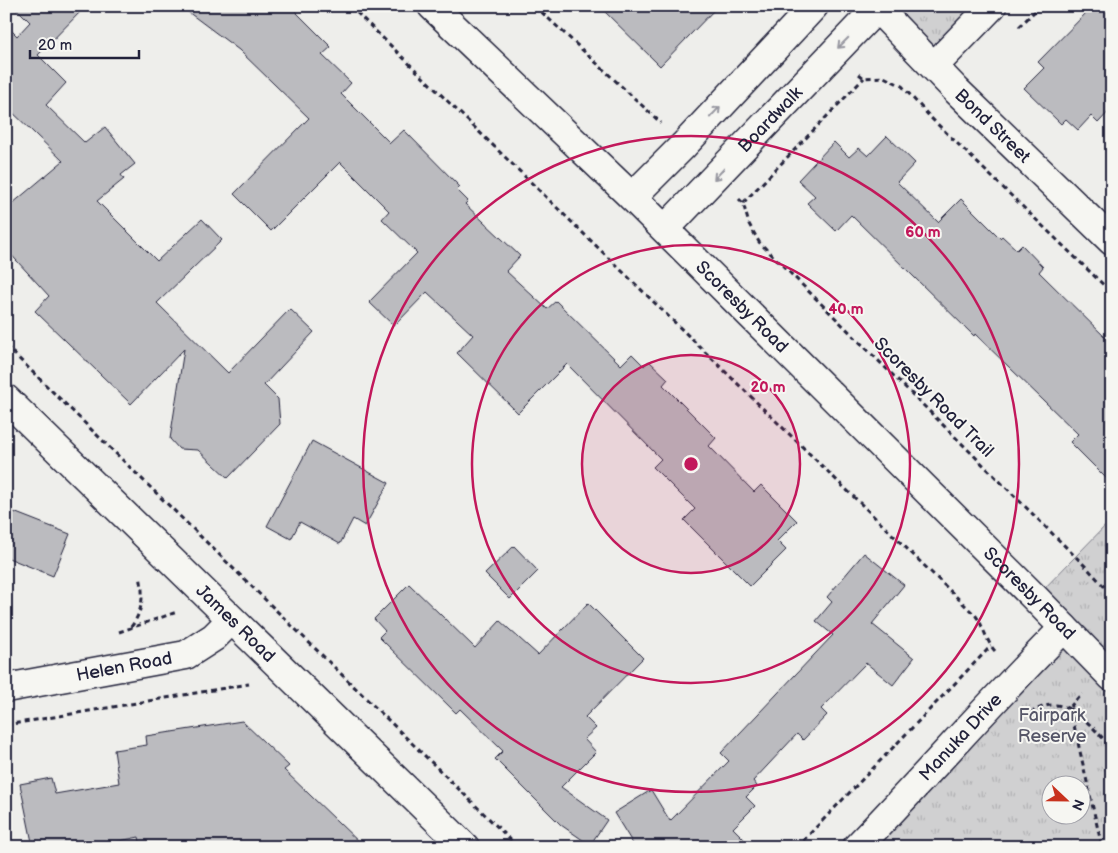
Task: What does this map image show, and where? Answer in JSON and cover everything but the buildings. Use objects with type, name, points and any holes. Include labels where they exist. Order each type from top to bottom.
[{"type":"street","name":"Scoresby Road","points":[[432,6],[632,197],[1112,677]]},
{"type":"street","points":[[632,197],[684,145],[814,6]]},
{"type":"street","points":[[934,66],[992,6]]},
{"type":"street","name":"Bond Street","points":[[876,7],[1112,241]]},
{"type":"street","name":"Boardwalk","points":[[664,229],[876,7]]},
{"type":"street","name":"James Road","points":[[6,399],[465,847]]},
{"type":"street","name":"Helen Road","points":[[6,688],[182,656],[196,650],[214,637],[231,620]]},
{"type":"street","name":"Manuka Drive","points":[[857,847],[913,790],[1019,673],[1064,628]]},
{"type":"path","points":[[350,6],[976,616],[982,624],[991,646],[797,847]]},
{"type":"path","points":[[535,6],[664,126]]},
{"type":"path","points":[[857,72],[864,78]]},
{"type":"path","points":[[743,203],[864,78],[884,77],[902,86],[931,118],[1112,293]]},
{"type":"path","name":"Scoresby Road Trail","points":[[736,196],[743,203],[749,224],[759,242],[1112,595]]},
{"type":"path","points":[[6,346],[518,847]]},
{"type":"path","points":[[131,627],[141,609],[143,591],[140,576]]},
{"type":"path","points":[[116,632],[177,612]]},
{"type":"path","points":[[6,725],[250,684]]},
{"type":"path","points":[[1046,699],[1052,704],[1070,707],[1112,748]]},
{"type":"path","points":[[1070,707],[1077,699]]},
{"type":"path","points":[[1070,707],[1102,847]]},
{"type":"green space","points":[[875,6],[992,6],[934,66]]},
{"type":"green space","name":"Fairpark Reserve","points":[[1112,519],[1112,847],[857,847],[1063,628],[1035,598]]}]
